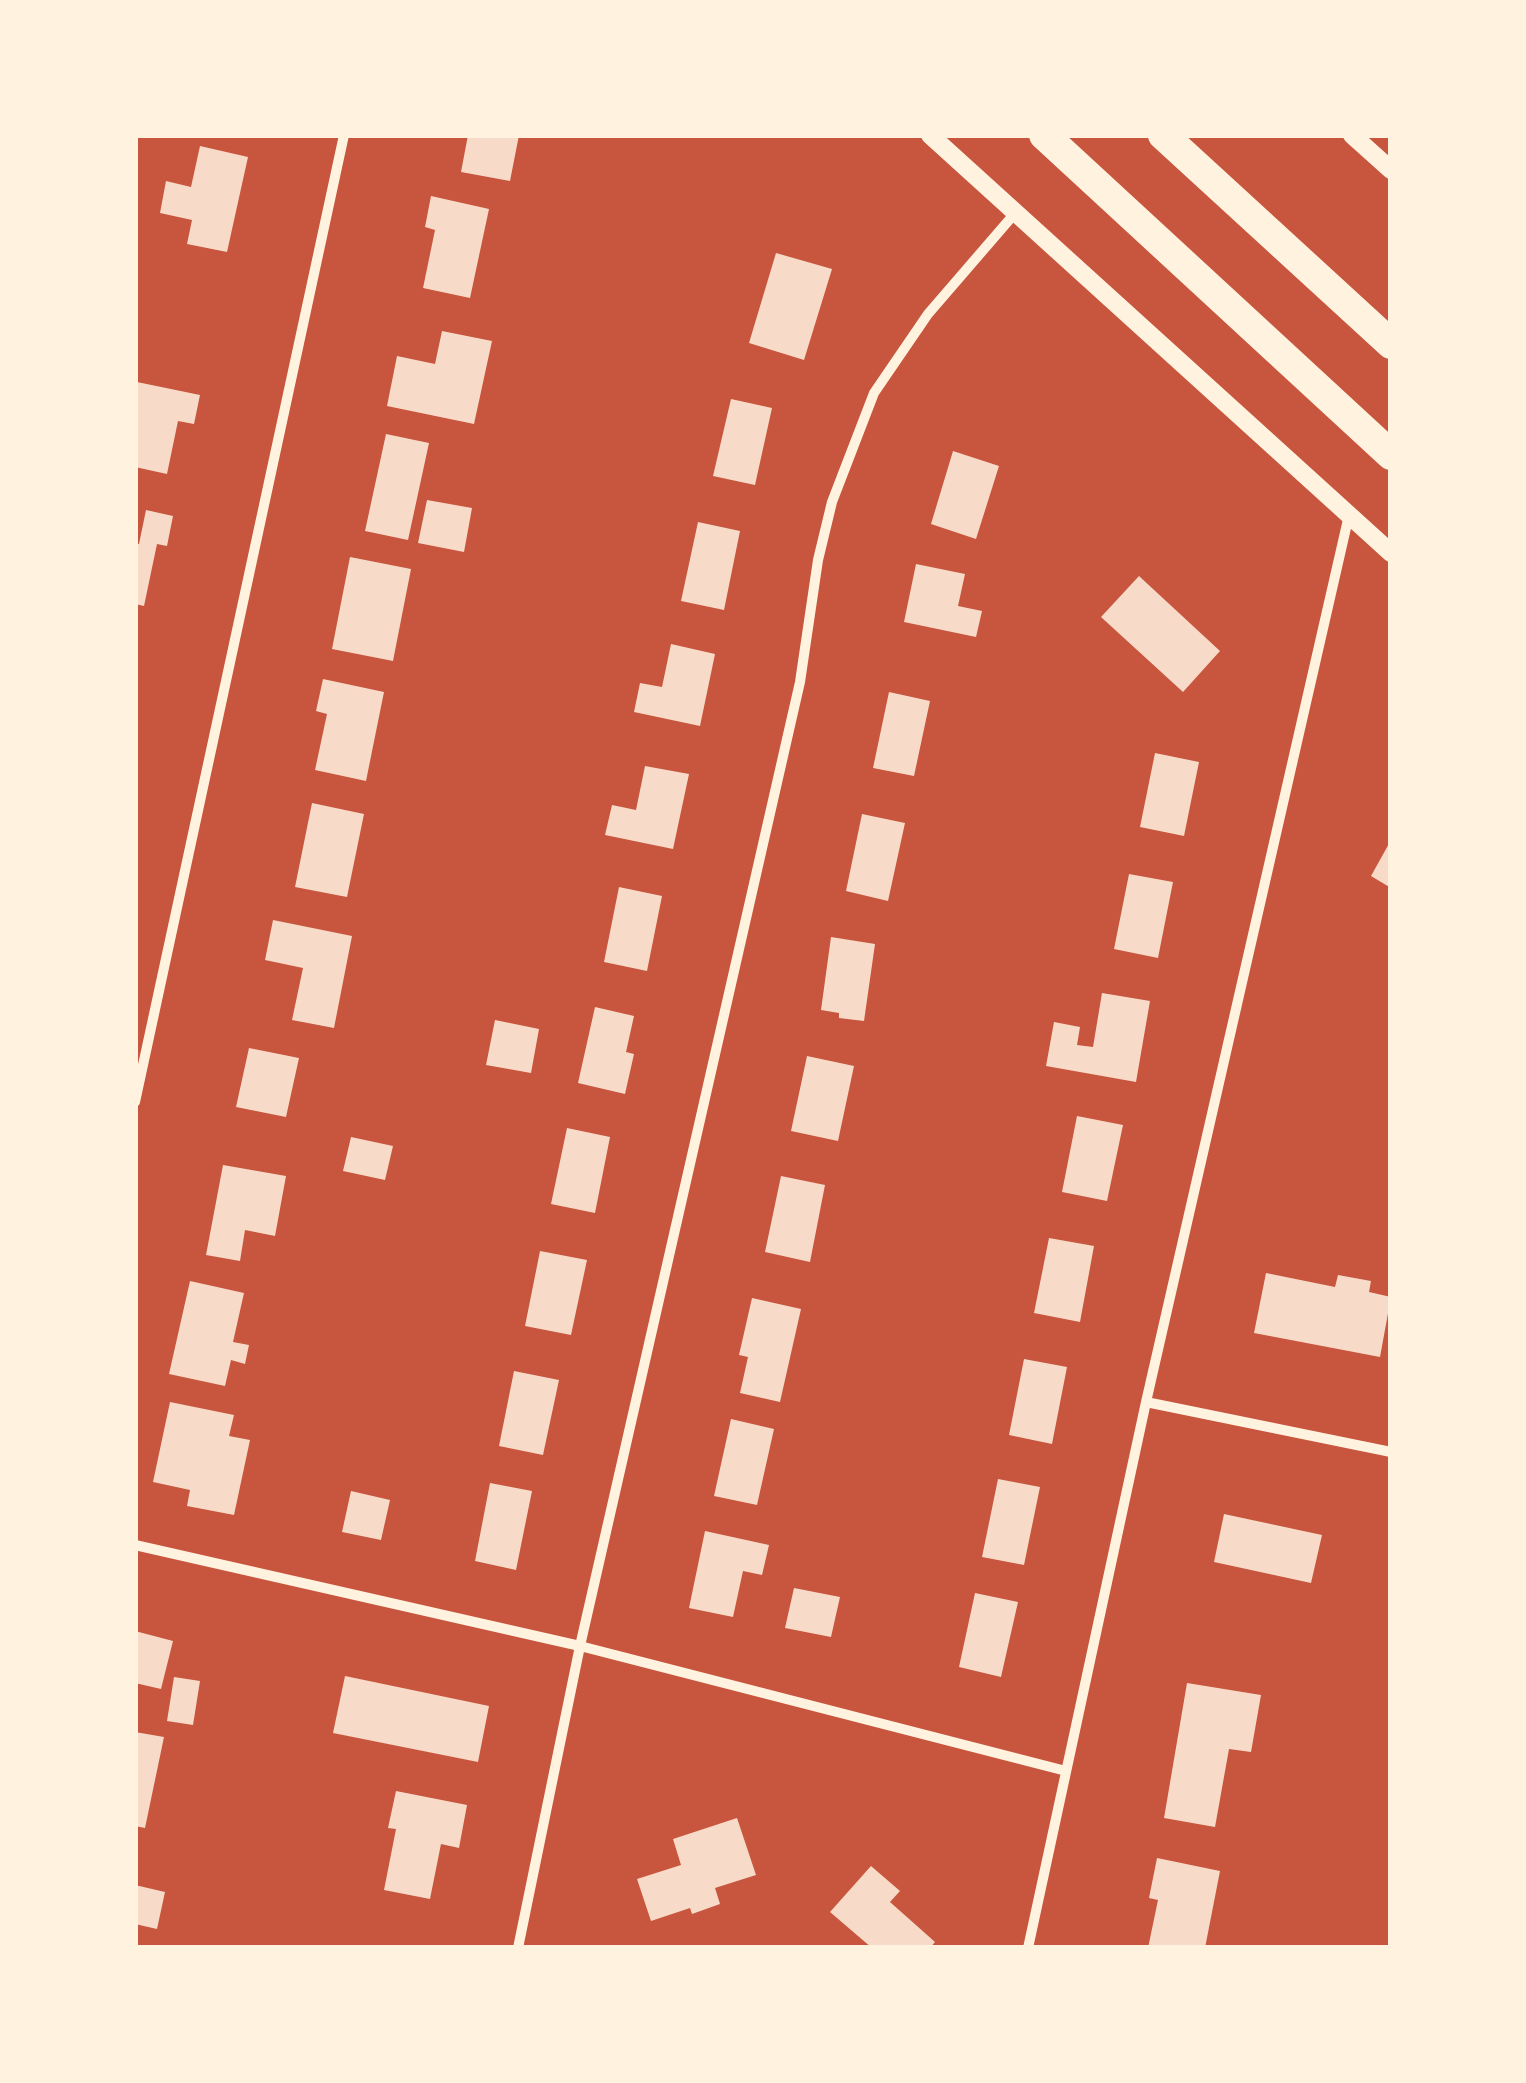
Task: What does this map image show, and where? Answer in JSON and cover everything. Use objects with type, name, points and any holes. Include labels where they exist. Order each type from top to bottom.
[{"type":"highway","points":[[1044,135],[1391,455]]},
{"type":"highway","points":[[1163,135],[1391,344]]},
{"type":"street","points":[[135,1102],[344,135]]},
{"type":"street","points":[[930,135],[1391,553]]},
{"type":"street","points":[[1352,135],[1391,170]]},
{"type":"street","points":[[518,1948],[580,1646],[800,682],[818,560],[832,502],[874,393],[928,314],[1016,212]]},
{"type":"street","points":[[1028,1948],[1146,1402],[1349,514]]},
{"type":"street","points":[[1146,1402],[1391,1452]]},
{"type":"street","points":[[135,1545],[580,1646],[1066,1771]]},
{"type":"building","points":[[468,135],[519,135],[510,181],[461,172]]},
{"type":"building","points":[[200,146],[248,157],[227,252],[187,244],[192,220],[160,213],[166,181],[191,187]]},
{"type":"building","points":[[431,196],[489,209],[470,298],[423,288],[435,230],[425,227]]},
{"type":"building","points":[[776,253],[832,269],[804,360],[749,343]]},
{"type":"building","points":[[442,331],[492,341],[474,424],[387,406],[397,356],[435,364]]},
{"type":"building","points":[[137,382],[200,395],[194,424],[178,421],[167,474],[135,467]]},
{"type":"building","points":[[731,399],[772,408],[755,485],[713,476]]},
{"type":"building","points":[[386,434],[429,443],[408,540],[365,531]]},
{"type":"building","points":[[953,451],[999,466],[976,539],[931,524]]},
{"type":"building","points":[[427,500],[472,508],[464,552],[418,543]]},
{"type":"building","points":[[146,510],[173,516],[167,546],[157,544],[144,606],[135,604],[135,544],[139,544]]},
{"type":"building","points":[[698,522],[740,531],[724,610],[681,601]]},
{"type":"building","points":[[350,557],[411,569],[393,661],[332,649]]},
{"type":"building","points":[[916,564],[965,574],[958,606],[982,611],[976,637],[904,622]]},
{"type":"building","points":[[1139,576],[1220,651],[1183,692],[1101,617]]},
{"type":"building","points":[[671,644],[715,654],[700,726],[634,712],[640,683],[662,687]]},
{"type":"building","points":[[323,679],[384,692],[366,781],[315,770],[327,714],[316,711]]},
{"type":"building","points":[[889,692],[930,701],[914,776],[873,768]]},
{"type":"building","points":[[1155,753],[1199,762],[1184,836],[1140,827]]},
{"type":"building","points":[[645,766],[689,774],[673,849],[605,835],[612,805],[636,810]]},
{"type":"building","points":[[312,803],[364,814],[347,897],[295,887]]},
{"type":"building","points":[[862,814],[905,823],[888,901],[846,891]]},
{"type":"building","points":[[1391,840],[1391,888],[1371,876]]},
{"type":"building","points":[[1129,874],[1173,882],[1158,958],[1114,949]]},
{"type":"building","points":[[619,887],[662,896],[647,971],[604,962]]},
{"type":"building","points":[[273,920],[352,936],[334,1028],[292,1020],[303,968],[265,960]]},
{"type":"building","points":[[831,937],[875,944],[864,1021],[839,1018],[839,1013],[821,1010]]},
{"type":"building","points":[[1102,993],[1150,1001],[1136,1082],[1046,1066],[1054,1022],[1080,1027],[1077,1045],[1093,1047]]},
{"type":"building","points":[[595,1007],[634,1016],[626,1052],[634,1054],[625,1094],[578,1083]]},
{"type":"building","points":[[495,1020],[539,1029],[531,1073],[486,1065]]},
{"type":"building","points":[[249,1048],[299,1058],[286,1117],[236,1107]]},
{"type":"building","points":[[807,1056],[854,1066],[838,1141],[791,1131]]},
{"type":"building","points":[[1077,1116],[1123,1125],[1107,1201],[1062,1192]]},
{"type":"building","points":[[567,1128],[610,1137],[595,1213],[551,1204]]},
{"type":"building","points":[[351,1137],[393,1146],[385,1180],[343,1171]]},
{"type":"building","points":[[223,1165],[286,1176],[275,1236],[245,1230],[240,1261],[206,1255]]},
{"type":"building","points":[[781,1176],[825,1185],[810,1262],[765,1252]]},
{"type":"building","points":[[1049,1238],[1094,1246],[1080,1322],[1034,1313]]},
{"type":"building","points":[[540,1251],[587,1260],[571,1335],[525,1326]]},
{"type":"building","points":[[1266,1273],[1335,1287],[1338,1275],[1371,1281],[1369,1292],[1391,1297],[1380,1357],[1254,1333]]},
{"type":"building","points":[[190,1281],[244,1293],[233,1342],[249,1345],[245,1364],[231,1360],[225,1386],[169,1374]]},
{"type":"building","points":[[752,1298],[801,1309],[780,1402],[740,1393],[748,1357],[739,1355]]},
{"type":"building","points":[[1024,1359],[1067,1367],[1052,1444],[1009,1435]]},
{"type":"building","points":[[514,1371],[559,1380],[543,1455],[499,1446]]},
{"type":"building","points":[[170,1402],[234,1415],[229,1436],[250,1440],[234,1515],[187,1506],[190,1490],[153,1482]]},
{"type":"building","points":[[731,1419],[774,1429],[757,1505],[714,1496]]},
{"type":"building","points":[[998,1479],[1040,1487],[1024,1565],[982,1557]]},
{"type":"building","points":[[490,1483],[532,1491],[516,1570],[475,1561]]},
{"type":"building","points":[[351,1491],[390,1500],[381,1540],[342,1532]]},
{"type":"building","points":[[1224,1514],[1322,1535],[1311,1583],[1214,1562]]},
{"type":"building","points":[[705,1531],[769,1545],[762,1575],[743,1571],[733,1617],[689,1608]]},
{"type":"building","points":[[794,1588],[840,1597],[831,1637],[785,1628]]},
{"type":"building","points":[[975,1593],[1018,1602],[1001,1677],[959,1667]]},
{"type":"building","points":[[135,1631],[173,1641],[161,1689],[135,1683]]},
{"type":"building","points":[[345,1676],[489,1706],[478,1762],[333,1733]]},
{"type":"building","points":[[174,1677],[200,1681],[193,1725],[167,1721]]},
{"type":"building","points":[[1187,1683],[1261,1695],[1251,1752],[1229,1749],[1215,1827],[1164,1818]]},
{"type":"building","points":[[135,1732],[164,1737],[145,1828],[135,1826]]},
{"type":"building","points":[[396,1791],[467,1805],[459,1848],[441,1844],[430,1899],[384,1890],[396,1829],[388,1828]]},
{"type":"building","points":[[737,1818],[756,1875],[715,1888],[720,1904],[692,1914],[690,1908],[651,1921],[637,1879],[681,1865],[673,1839]]},
{"type":"building","points":[[1157,1858],[1220,1871],[1205,1948],[1148,1948],[1158,1900],[1149,1898]]},
{"type":"building","points":[[871,1866],[900,1891],[890,1902],[935,1942],[930,1948],[872,1948],[830,1912]]},
{"type":"building","points":[[135,1885],[165,1892],[157,1929],[135,1924]]}]
